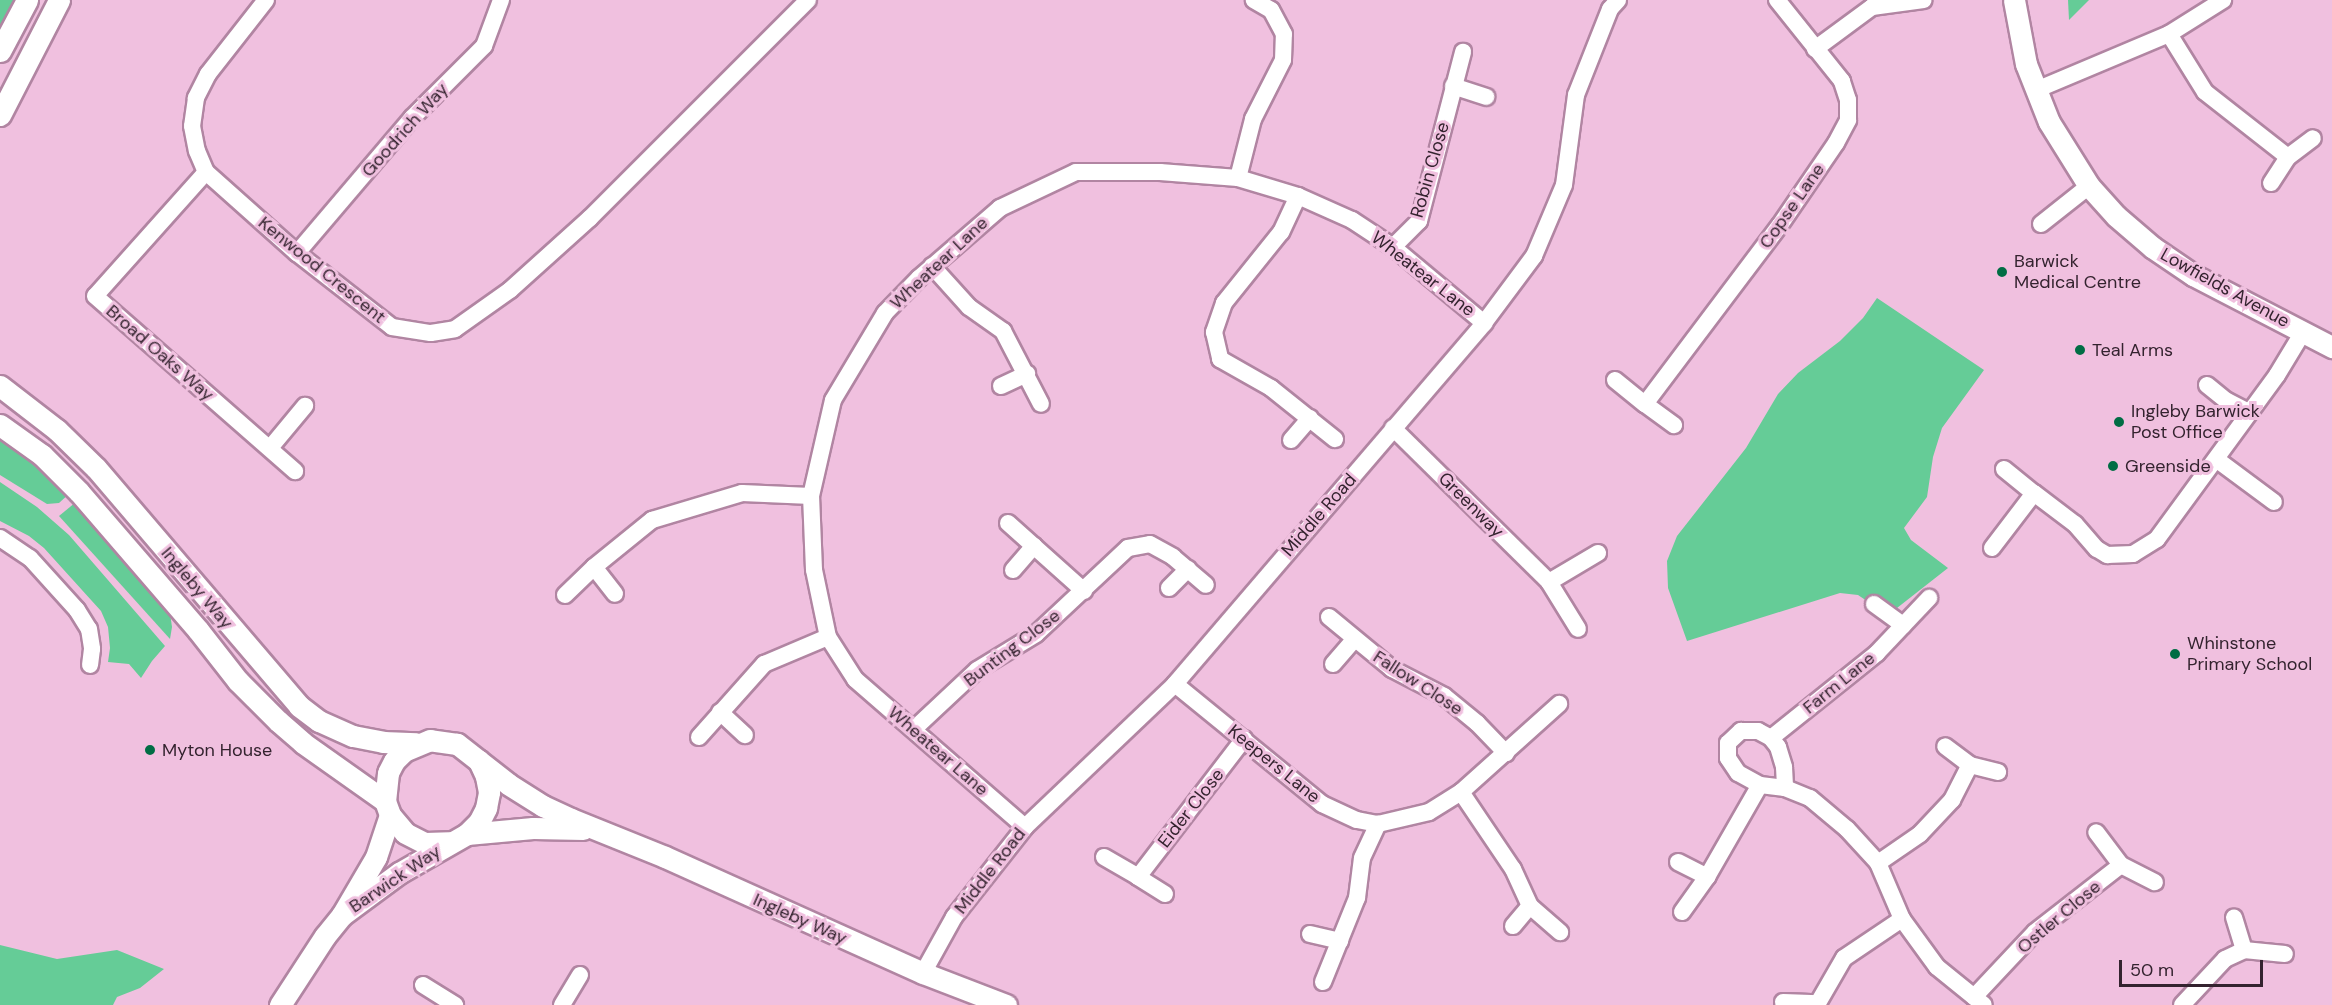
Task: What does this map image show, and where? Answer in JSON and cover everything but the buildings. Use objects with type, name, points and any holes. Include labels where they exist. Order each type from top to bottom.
[{"type":"street","points":[[0,51],[27,0]]},
{"type":"street","points":[[0,115],[59,0]]},
{"type":"street","name":"Kenwood Crescent","points":[[266,0],[208,74],[196,98],[192,126],[197,151],[206,172],[297,253],[392,327],[430,333],[455,329],[510,290],[590,218],[808,0]]},
{"type":"street","name":"Goodrich Way","points":[[297,253],[412,118],[484,46],[501,0]]},
{"type":"street","points":[[1238,178],[1253,119],[1283,60],[1284,34],[1271,10],[1254,0]]},
{"type":"street","name":"Copse Lane","points":[[1645,404],[1780,225],[1836,143],[1848,120],[1848,100],[1842,81],[1777,0]]},
{"type":"street","points":[[1815,49],[1872,7],[1931,0]]},
{"type":"street","name":"Lowfields Avenue","points":[[2014,0],[2019,36],[2049,122],[2089,186],[2116,216],[2152,247],[2193,275],[2332,347]]},
{"type":"street","points":[[2036,90],[2169,34],[2223,0]]},
{"type":"street","name":"Middle Road","points":[[923,974],[954,917],[1024,827],[1175,684],[1484,322],[1534,255],[1564,185],[1576,95],[1609,3]]},
{"type":"street","points":[[2169,34],[2205,92],[2288,157]]},
{"type":"street","name":"Robin Close","points":[[1393,247],[1419,221],[1463,52]]},
{"type":"street","points":[[1453,86],[1486,97]]},
{"type":"street","points":[[2271,183],[2288,157],[2313,138]]},
{"type":"street","name":"Broad Oaks Way","points":[[206,172],[95,296],[295,471]]},
{"type":"street","name":"Wheatear Lane","points":[[1024,827],[855,680],[828,637],[814,570],[811,496],[833,400],[885,313],[932,267],[1000,208],[1076,172],[1160,172],[1238,178],[1298,196],[1352,220],[1393,247],[1484,322]]},
{"type":"street","points":[[2041,224],[2089,186]]},
{"type":"street","points":[[1298,196],[1281,232],[1224,303],[1214,332],[1220,359],[1271,388],[1335,439]]},
{"type":"street","points":[[932,267],[969,307],[1003,331],[1041,404]]},
{"type":"street","points":[[2004,469],[2075,524],[2097,549],[2107,555],[2133,554],[2157,539],[2169,526],[2277,375],[2303,332]]},
{"type":"street","points":[[1001,386],[1027,374]]},
{"type":"street","points":[[1615,380],[1674,425]]},
{"type":"street","name":"Ingleby Way","points":[[0,386],[57,430],[96,468],[299,706],[319,721],[353,736],[383,742],[416,743]]},
{"type":"street","points":[[2208,386],[2249,412]]},
{"type":"street","points":[[270,448],[305,406]]},
{"type":"street","points":[[1292,440],[1310,418]]},
{"type":"street","name":"Ingleby Way","points":[[0,425],[42,455],[79,492],[198,630],[238,681],[278,721],[388,808]]},
{"type":"street","name":"Greenway","points":[[1393,428],[1549,582],[1578,629]]},
{"type":"street","points":[[2216,459],[2274,502]]},
{"type":"street","points":[[566,595],[594,567],[652,520],[742,492],[811,496]]},
{"type":"street","points":[[1992,548],[2034,493]]},
{"type":"street","points":[[1008,523],[1084,591]]},
{"type":"street","points":[[0,538],[30,558],[77,610],[89,629],[92,649],[90,665]]},
{"type":"street","name":"Bunting Close","points":[[914,729],[977,670],[1036,634],[1128,548],[1150,544],[1188,569],[1206,585]]},
{"type":"street","points":[[1013,570],[1034,546]]},
{"type":"street","points":[[1549,582],[1598,553]]},
{"type":"street","points":[[594,567],[615,594]]},
{"type":"street","points":[[1169,588],[1188,569]]},
{"type":"street","name":"Farm Lane","points":[[1771,738],[1877,653],[1929,598]]},
{"type":"street","points":[[1874,604],[1903,625]]},
{"type":"street","name":"Fallow Close","points":[[1329,617],[1392,669],[1444,696],[1477,723],[1506,753]]},
{"type":"street","points":[[699,737],[764,664],[828,637]]},
{"type":"street","name":"Fallow Close","points":[[1333,664],[1355,639]]},
{"type":"street","name":"Keepers Lane","points":[[1175,684],[1322,804],[1357,820],[1378,824],[1430,812],[1461,792],[1559,704]]},
{"type":"street","points":[[720,712],[745,735]]},
{"type":"street","points":[[1785,788],[1784,767],[1779,747],[1771,738],[1758,731],[1741,731],[1728,743],[1728,758],[1738,773],[1760,785],[1785,788],[1810,798],[1846,829],[1878,863],[1902,919],[1937,967],[1979,1001]]},
{"type":"street","name":"Eider Close","points":[[1138,877],[1244,739]]},
{"type":"street","points":[[444,740],[463,747],[479,761],[486,776],[488,800],[479,822],[458,838],[425,843],[415,839],[405,833],[388,808],[388,773],[404,751],[416,743],[444,740]]},
{"type":"street","points":[[1945,746],[1970,765],[1998,772]]},
{"type":"street","name":"Ingleby Way","points":[[479,761],[543,806],[595,830],[665,857],[923,974],[1006,1005]]},
{"type":"street","points":[[1878,863],[1920,834],[1936,818],[1952,800],[1970,765]]},
{"type":"street","points":[[1682,912],[1707,877],[1760,785]]},
{"type":"street","points":[[1461,792],[1513,869],[1530,906],[1560,932]]},
{"type":"street","name":"Barwick Way","points":[[280,1005],[325,936],[342,915],[376,857],[388,808]]},
{"type":"street","points":[[1323,982],[1357,898],[1362,858],[1378,824]]},
{"type":"street","name":"Ingleby Way","points":[[458,838],[533,828],[595,830]]},
{"type":"street","points":[[2096,832],[2121,865],[2155,882]]},
{"type":"street","name":"Barwick Way","points":[[342,915],[399,873],[458,838]]},
{"type":"street","points":[[1104,857],[1165,894]]},
{"type":"street","points":[[1678,862],[1707,877]]},
{"type":"street","name":"Ostler Close","points":[[1979,1001],[2035,932],[2121,865]]},
{"type":"street","points":[[1513,926],[1530,906]]},
{"type":"street","points":[[2234,917],[2244,950]]},
{"type":"street","points":[[1783,1002],[1819,1004],[1844,958],[1902,919]]},
{"type":"street","points":[[1310,934],[1340,941]]},
{"type":"street","points":[[2182,1005],[2225,960],[2244,950],[2285,954]]},
{"type":"street","points":[[562,1005],[580,975]]},
{"type":"street","points":[[423,985],[455,1005]]},
{"type":"green space","points":[[0,0],[17,0],[0,31]]},
{"type":"green space","points":[[2068,0],[2089,0],[2069,20]]},
{"type":"green space","points":[[1877,298],[1984,370],[1942,428],[1933,457],[1927,497],[1904,528],[1911,540],[1948,568],[1897,608],[1888,605],[1874,594],[1867,601],[1858,595],[1840,593],[1687,641],[1668,588],[1667,561],[1677,536],[1746,448],[1778,394],[1798,373],[1840,341],[1863,318]]},
{"type":"green space","points":[[0,436],[30,457],[70,493],[59,503],[47,504],[0,475]]},
{"type":"green space","points":[[0,482],[37,507],[69,535],[165,646],[141,678],[129,664],[108,662],[110,648],[108,627],[101,611],[44,548],[29,536],[0,521]]},
{"type":"green space","points":[[76,502],[170,613],[172,627],[170,639],[59,516]]},
{"type":"green space","points":[[0,945],[57,959],[117,950],[164,969],[140,988],[117,997],[113,1005],[0,1005]]},
{"type":"place","name":"Barwick Medical Centre","points":[[2002,272]]},
{"type":"place","name":"Teal Arms","points":[[2080,350]]},
{"type":"place","name":"Ingleby Barwick Post Office","points":[[2119,422]]},
{"type":"place","name":"Greenside","points":[[2113,466]]},
{"type":"place","name":"Whinstone Primary School","points":[[2175,654]]},
{"type":"place","name":"Myton House","points":[[150,750]]}]
